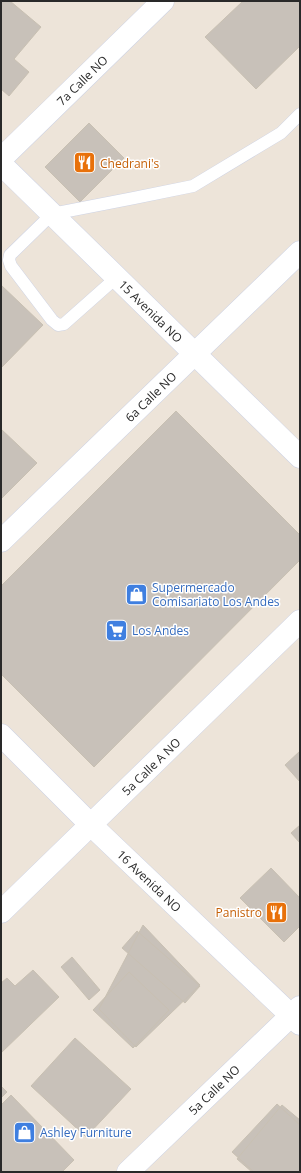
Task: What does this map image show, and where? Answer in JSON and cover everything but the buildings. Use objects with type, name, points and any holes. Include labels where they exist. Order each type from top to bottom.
[{"type":"street","name":"7a Calle NO","points":[[1,159],[163,1]]},
{"type":"street","name":"15 Avenida NO","points":[[1,164],[300,457]]},
{"type":"street","name":"6a Calle NO","points":[[1,541],[300,252]]},
{"type":"street","name":"5a Calle A NO","points":[[1,912],[300,621]]},
{"type":"street","name":"16 Avenida NO","points":[[1,735],[91,825],[297,1015]]},
{"type":"street","name":"5a Calle NO","points":[[128,1172],[297,1015]]},
{"type":"lane","points":[[117,277],[64,324],[58,325],[52,320],[11,266],[9,260],[10,254],[52,214],[193,186],[281,133],[300,114]]},
{"type":"place","name":"Chedrani's","points":[[85,163]]},
{"type":"place","name":"Supermercado Comisariato Los Andes","points":[[137,594]]},
{"type":"place","name":"Los Andes","points":[[116,630]]},
{"type":"place","name":"Panistro","points":[[277,912]]},
{"type":"place","name":"Ashley Furniture","points":[[24,1132]]}]
